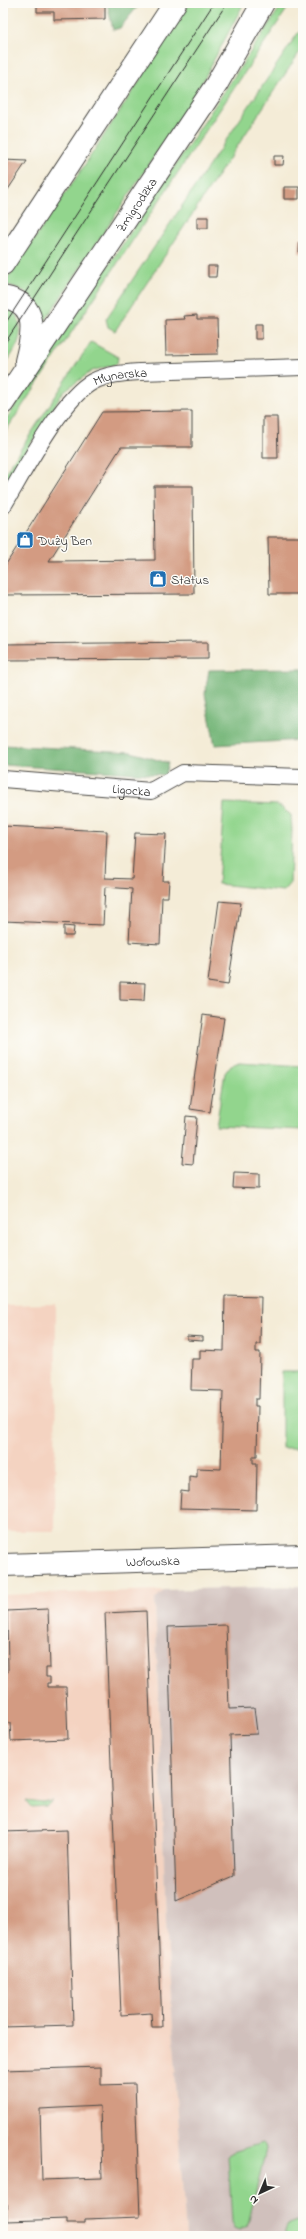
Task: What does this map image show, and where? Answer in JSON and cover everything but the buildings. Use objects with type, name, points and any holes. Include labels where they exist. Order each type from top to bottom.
[{"type":"main road","points":[[3,264],[175,3]]},
{"type":"main road","name":"Żmigrodzka","points":[[3,403],[216,85],[262,3]]},
{"type":"main road","points":[[3,297],[23,305],[31,318],[32,336],[24,370]]},
{"type":"main road","name":"Wołowska","points":[[3,1565],[303,1556]]},
{"type":"street","name":"Młynarska","points":[[3,506],[68,403],[85,386],[94,381],[115,374],[140,372],[303,367]]},
{"type":"street","name":"Ligocka","points":[[3,779],[151,791],[183,773],[303,777]]},
{"type":"shaded area","points":[[56,1304],[55,1531],[3,1531],[3,1305]]},
{"type":"shaded area","points":[[303,1586],[303,2236],[186,2236],[174,2072],[176,2072],[166,1922],[155,1599],[164,1590]]},
{"type":"shaded area","points":[[164,1590],[155,1600],[166,1922],[176,2072],[174,2073],[186,2236],[3,2236],[3,1595]]},
{"type":"green space","points":[[107,3],[135,3],[138,6],[120,28],[113,30]]},
{"type":"green space","points":[[190,3],[244,3],[196,94],[45,321],[31,297],[22,290],[7,285],[7,279],[82,169]]},
{"type":"green space","points":[[283,3],[291,3],[3,435],[3,424]]},
{"type":"green space","points":[[303,29],[303,47],[115,331],[108,327],[106,319],[298,33]]},
{"type":"green space","points":[[3,308],[14,311],[20,327],[20,334],[16,348],[3,368]]},
{"type":"green space","points":[[91,342],[118,357],[117,364],[92,371],[64,391],[3,488],[3,476]]},
{"type":"green space","points":[[303,669],[303,740],[215,745],[205,694],[209,670]]},
{"type":"green space","points":[[3,745],[131,752],[168,763],[165,775],[3,765]]},
{"type":"green space","points":[[224,803],[278,805],[291,815],[292,830],[290,883],[283,891],[218,884]]},
{"type":"green space","points":[[240,1062],[303,1066],[303,1130],[216,1126],[225,1073],[231,1065]]},
{"type":"green space","points":[[282,1372],[303,1372],[303,1448],[282,1448]]},
{"type":"green space","points":[[26,1801],[43,1803],[52,1801],[47,1806],[31,1807]]},
{"type":"green space","points":[[262,2143],[265,2145],[266,2149],[249,2220],[247,2226],[240,2230],[235,2228],[232,2222],[228,2155]]},
{"type":"green space","points":[[303,2220],[303,2236],[286,2236],[285,2231],[287,2226]]},
{"type":"tram line","points":[[3,327],[214,3]]},
{"type":"tram line","points":[[3,346],[227,3]]},
{"type":"place","name":"Duży Ben","points":[[25,540]]},
{"type":"place","name":"Status","points":[[158,579]]}]
